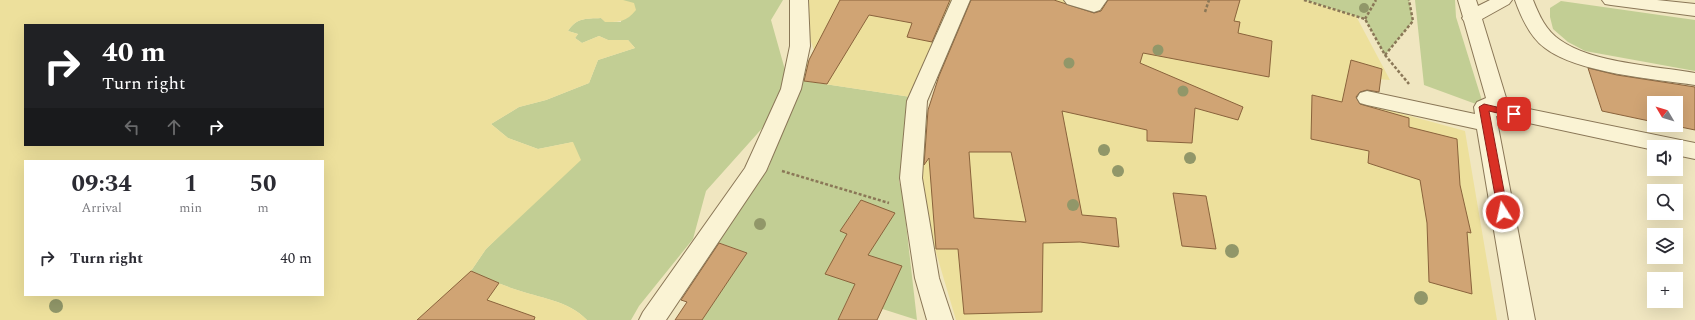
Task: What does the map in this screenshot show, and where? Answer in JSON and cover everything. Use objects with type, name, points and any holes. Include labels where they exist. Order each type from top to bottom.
[{"type":"street","points":[[652,320],[755,171],[759,163],[791,89],[800,46],[799,0]]},
{"type":"street","points":[[940,320],[927,278],[911,178],[917,101],[961,0]]},
{"type":"street","points":[[1073,0],[1094,6],[1098,0]]},
{"type":"street","points":[[1503,0],[1469,9],[1489,111],[1522,320]]},
{"type":"street","points":[[1524,0],[1528,14],[1539,30],[1553,44],[1570,54],[1601,63],[1695,79]]},
{"type":"street","points":[[1611,0],[1695,10]]},
{"type":"street","points":[[1367,98],[1432,112],[1489,111],[1695,151]]},
{"type":"path","points":[[1205,12],[1208,0]]},
{"type":"path","points":[[1304,0],[1365,19],[1385,55],[1432,112]]},
{"type":"path","points":[[1365,19],[1376,0]]},
{"type":"path","points":[[1385,55],[1413,21],[1409,0]]},
{"type":"path","points":[[759,163],[916,211]]},
{"type":"green space","points":[[622,0],[783,0],[771,20],[787,77],[776,98],[766,124],[706,191],[693,239],[639,306],[631,320],[587,320],[571,308],[553,300],[508,287],[471,271],[486,249],[529,207],[573,142],[538,149],[508,138],[491,124],[519,107],[546,100],[589,83],[598,60],[635,48],[628,40],[608,40],[599,36],[582,43],[575,38],[578,34],[568,31],[571,26],[578,21],[586,19],[601,18],[606,22],[621,22]]},
{"type":"green space","points":[[1305,0],[1409,0],[1413,21],[1385,55],[1365,19]]},
{"type":"green space","points":[[1415,0],[1455,0],[1456,17],[1484,107],[1424,85]]},
{"type":"green space","points":[[1561,1],[1695,20],[1695,71],[1585,51],[1568,42],[1553,29],[1550,17],[1550,8]]},
{"type":"green space","points":[[798,80],[911,97],[899,181],[906,208],[905,215],[917,320],[848,298],[838,320],[702,320],[747,253],[717,242],[769,167]]},
{"type":"sand","points":[[0,0],[623,0],[634,3],[636,10],[626,19],[605,22],[601,18],[586,19],[575,23],[568,31],[578,34],[575,38],[582,43],[599,36],[608,40],[628,40],[635,48],[598,60],[589,83],[546,100],[519,107],[491,124],[508,138],[538,149],[573,142],[581,160],[486,249],[471,271],[508,287],[553,300],[571,308],[587,320],[0,320]]},
{"type":"sand","points":[[804,0],[956,0],[911,97],[798,80],[814,50],[810,39]]},
{"type":"sand","points":[[969,0],[1305,0],[1356,16],[1390,80],[1359,78],[1359,102],[1465,131],[1497,320],[956,320],[935,249],[919,177],[922,131],[940,73]]},
{"type":"building","points":[[840,0],[950,0],[932,42],[907,37],[912,23],[869,15],[827,84],[804,81],[809,60]]},
{"type":"building","points":[[971,0],[1054,0],[1094,13],[1101,11],[1108,0],[1240,0],[1234,21],[1240,22],[1238,33],[1272,41],[1269,77],[1143,53],[1140,63],[1243,107],[1238,120],[1195,108],[1192,143],[1147,141],[1147,130],[1062,111],[1082,215],[1116,218],[1119,247],[1080,242],[1043,243],[1042,312],[964,314],[958,249],[936,249],[929,158],[924,165],[928,110],[939,76]],"holes":[[[969,152],[1011,152],[1026,222],[974,218]]]},
{"type":"building","points":[[1351,60],[1382,69],[1379,92],[1367,90],[1360,92],[1356,97],[1360,104],[1409,118],[1409,127],[1457,139],[1460,185],[1471,233],[1467,232],[1472,294],[1429,282],[1427,223],[1420,180],[1368,163],[1369,151],[1311,139],[1312,95],[1342,102]]},
{"type":"building","points":[[1588,68],[1617,75],[1695,87],[1695,130],[1683,128],[1683,96],[1647,96],[1647,121],[1602,111]]},
{"type":"building","points":[[1173,193],[1206,196],[1216,249],[1182,246]]},
{"type":"building","points":[[861,200],[895,213],[868,255],[902,266],[877,320],[838,320],[855,284],[825,274],[847,234],[840,231]]},
{"type":"building","points":[[719,243],[747,253],[702,320],[675,320],[687,302],[681,300]]},
{"type":"building","points":[[471,271],[499,283],[487,300],[535,317],[534,320],[417,320]]},
{"type":"route","points":[[1503,212],[1484,107],[1514,114]]}]
